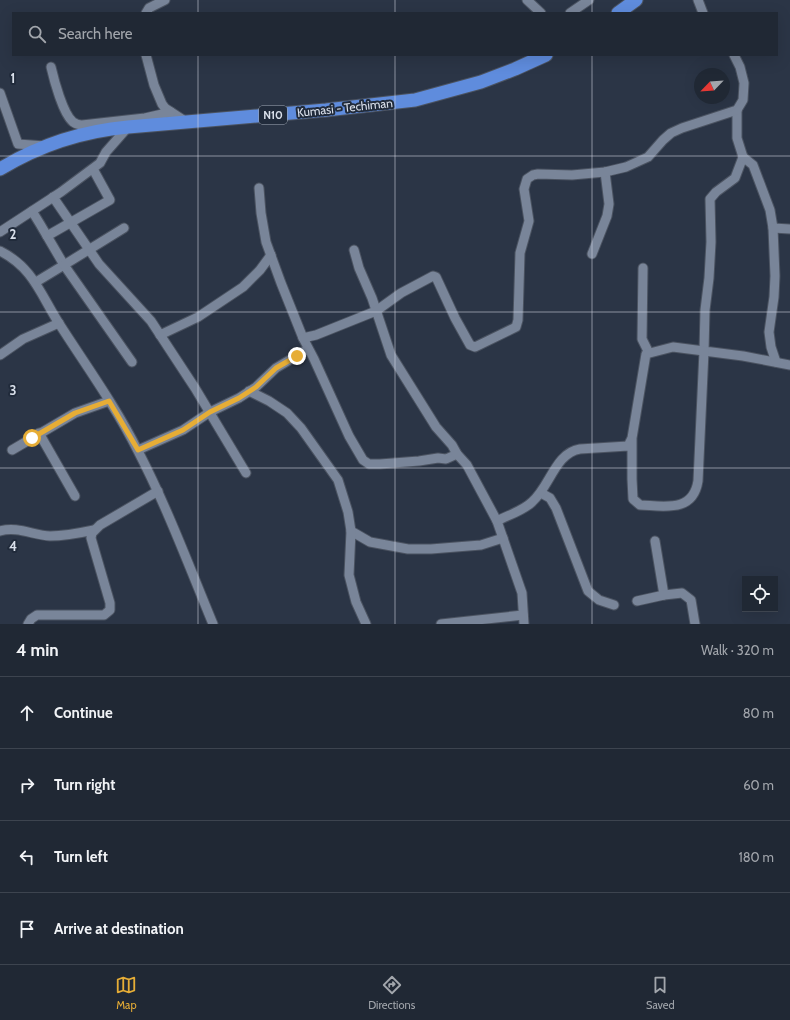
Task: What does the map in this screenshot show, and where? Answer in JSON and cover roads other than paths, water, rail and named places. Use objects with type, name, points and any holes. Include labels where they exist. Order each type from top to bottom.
[{"type":"highway","points":[[619,12],[636,0]]},
{"type":"highway","name":"Kumasi - Techiman","points":[[0,169],[13,161],[48,146],[98,131],[128,127],[326,110],[414,100],[481,82],[544,56]]},
{"type":"street","points":[[147,12],[149,8],[165,0]]},
{"type":"street","points":[[527,0],[540,12]]},
{"type":"street","points":[[571,12],[589,0]]},
{"type":"street","points":[[698,0],[703,12]]},
{"type":"street","points":[[146,56],[159,98],[165,108],[183,118],[187,123],[213,120]]},
{"type":"street","points":[[303,338],[316,335],[376,310],[401,293],[435,276],[470,345],[475,347],[516,327],[518,320],[520,253],[529,221],[524,194],[527,179],[538,174],[572,175],[605,172],[626,167],[648,157],[663,140],[672,133],[682,128],[736,110],[743,100],[744,83],[740,66],[735,56]]},
{"type":"street","points":[[51,67],[55,86],[62,103],[72,121],[75,123],[82,125],[145,118],[171,112]]},
{"type":"street","points":[[0,93],[18,144],[48,146]]},
{"type":"street","points":[[736,110],[737,138],[743,157],[753,165],[770,210],[773,228],[775,276],[774,297],[769,332],[771,347],[776,362]]},
{"type":"street","points":[[0,232],[93,169],[100,163],[106,152],[128,127]]},
{"type":"street","points":[[743,157],[735,178],[710,198],[711,242],[705,310],[704,351],[697,489],[691,499],[680,506],[640,505],[633,499],[632,438],[644,357],[649,353],[673,347],[704,351],[776,362],[790,365]]},
{"type":"street","points":[[47,236],[110,200],[93,169]]},
{"type":"street","points":[[592,254],[607,216],[609,204],[605,172]]},
{"type":"street","points":[[259,188],[261,214],[266,242],[303,338],[363,460],[369,464],[418,462],[438,458],[446,459],[457,454]]},
{"type":"street","points":[[53,197],[99,264],[144,311],[210,412],[246,473]]},
{"type":"street","points":[[32,211],[64,265],[132,362]]},
{"type":"street","points":[[36,282],[124,228]]},
{"type":"street","points":[[773,228],[790,229]]},
{"type":"street","points":[[354,250],[359,268],[369,289],[391,355],[436,428],[452,445],[457,454],[467,465],[497,520],[522,593],[523,619],[441,624]]},
{"type":"street","points":[[0,251],[17,262],[36,282],[59,323],[109,401],[138,450],[158,491],[213,624]]},
{"type":"street","points":[[160,335],[198,317],[224,298],[243,287],[260,270],[271,255]]},
{"type":"street","points":[[644,268],[642,339],[649,353]]},
{"type":"street","points":[[0,355],[23,339],[59,323]]},
{"type":"street","points":[[138,450],[183,430],[210,412],[239,398],[256,387],[276,368],[308,348]]},
{"type":"street","points":[[249,391],[269,400],[287,413],[302,428],[338,480],[348,512],[351,531],[349,576],[356,602],[366,624]]},
{"type":"street","points":[[12,450],[75,413],[109,401]]},
{"type":"street","points":[[39,434],[75,496]]},
{"type":"street","points":[[497,520],[526,506],[541,493],[554,470],[569,453],[580,450],[628,446],[632,438]]},
{"type":"street","points":[[28,624],[31,619],[37,615],[104,615],[110,610],[110,604],[91,538],[94,530],[158,491]]},
{"type":"street","points":[[541,493],[550,498],[556,508],[588,591],[599,600],[614,605]]},
{"type":"street","points":[[0,531],[16,530],[48,536],[59,536],[94,530]]},
{"type":"street","points":[[351,531],[370,542],[408,548],[431,549],[481,545],[503,538]]},
{"type":"street","points":[[655,541],[664,595]]},
{"type":"street","points":[[637,601],[682,593],[691,600],[695,624]]}]
